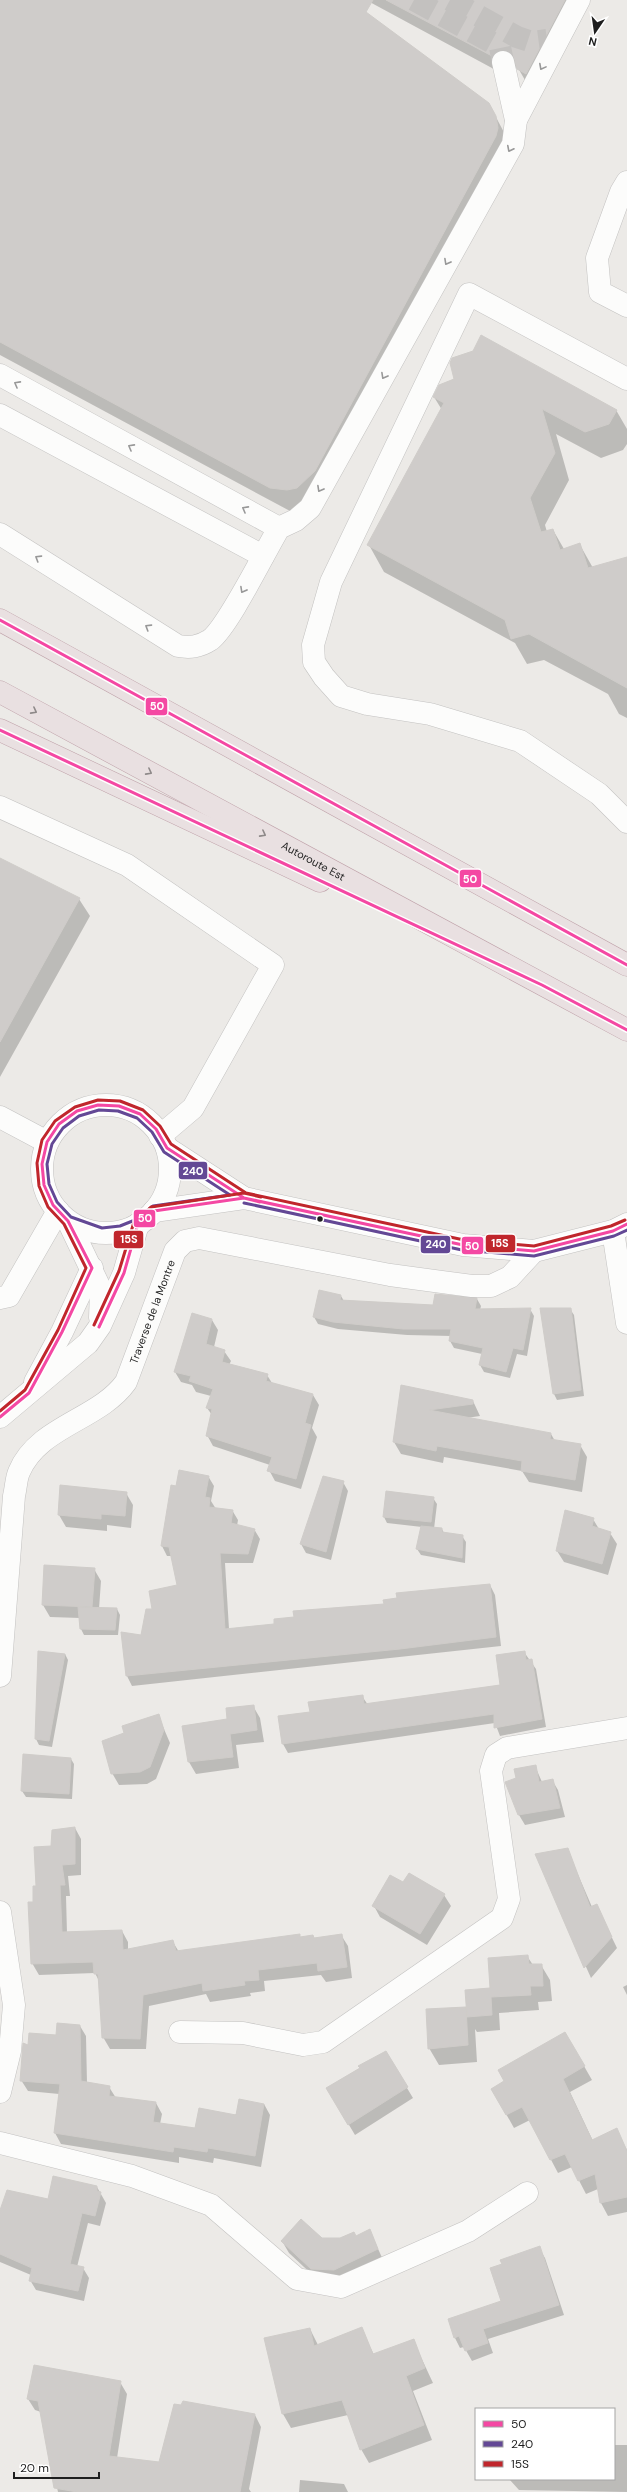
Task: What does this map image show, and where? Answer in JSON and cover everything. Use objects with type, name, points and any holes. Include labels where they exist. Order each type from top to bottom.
[{"type":"highway","points":[[0,620],[627,965]]},
{"type":"highway","name":"Autoroute Est","points":[[0,692],[627,1030]]},
{"type":"highway","points":[[0,730],[542,985]]},
{"type":"street","points":[[0,534],[178,646],[188,648],[198,646],[218,633],[279,528],[296,520],[310,508],[513,144],[516,120],[554,36],[579,0]]},
{"type":"street","points":[[503,62],[516,120]]},
{"type":"street","points":[[627,182],[621,192],[597,258],[600,292],[627,306]]},
{"type":"street","points":[[627,379],[469,294],[331,582],[313,645],[314,662],[324,677],[341,696],[367,704],[430,714],[520,741],[599,794],[627,822]]},
{"type":"street","points":[[0,375],[279,528]]},
{"type":"street","points":[[0,415],[263,556]]},
{"type":"street","points":[[0,807],[127,865],[273,965],[193,1108],[163,1142]]},
{"type":"street","points":[[0,1417],[88,1343],[100,1326],[124,1273],[146,1218],[166,1192],[170,1170],[163,1142],[156,1129],[140,1114],[119,1106],[98,1105],[77,1112],[59,1124],[47,1142],[42,1164],[44,1185],[53,1205],[63,1216],[92,1268],[101,1290],[100,1326]]},
{"type":"street","points":[[0,1116],[47,1142]]},
{"type":"street","points":[[163,1142],[244,1198],[463,1245],[534,1251],[620,1228],[627,1323]]},
{"type":"street","points":[[63,1216],[84,1229],[102,1233],[121,1231],[146,1218],[244,1198]]},
{"type":"street","points":[[0,1316],[5,1297],[63,1216]]},
{"type":"street","name":"Traverse de la Montre","points":[[0,1676],[14,1496],[19,1472],[28,1455],[43,1441],[103,1405],[122,1388],[135,1360],[175,1250],[185,1241],[199,1238],[383,1274],[472,1286],[491,1286],[510,1277],[534,1251]]},
{"type":"street","points":[[29,1393],[62,1332],[92,1268]]},
{"type":"street","points":[[180,2032],[243,2033],[303,2045],[323,2042],[502,1918],[509,1898],[491,1771],[496,1756],[507,1748],[627,1728]]},
{"type":"street","points":[[0,1912],[14,2005],[10,2051],[0,2092]]},
{"type":"street","points":[[0,2158],[0,2144],[132,2176],[211,2205],[297,2279],[341,2287],[468,2231],[527,2193]]},
{"type":"building","points":[[0,0],[373,0],[366,12],[489,103],[496,116],[498,128],[496,136],[315,471],[297,488],[287,490],[270,488],[0,342]]},
{"type":"building","points":[[386,0],[565,0],[526,74],[517,69],[512,54],[507,50],[500,50],[492,56]]},
{"type":"building","points":[[481,335],[617,410],[609,424],[585,432],[542,409],[555,453],[530,498],[541,532],[553,529],[560,550],[580,543],[588,568],[627,557],[627,688],[529,634],[511,639],[505,620],[367,545],[444,403],[433,397],[439,385],[454,379],[450,363],[452,358],[473,351]]},
{"type":"building","points":[[0,858],[80,898],[0,1042]]},
{"type":"building","points":[[319,1290],[341,1295],[340,1300],[433,1305],[435,1294],[477,1298],[475,1309],[531,1308],[523,1350],[513,1348],[506,1372],[479,1365],[483,1348],[449,1341],[451,1329],[403,1329],[333,1322],[313,1317]]},
{"type":"building","points":[[540,1308],[571,1308],[581,1390],[553,1394]]},
{"type":"building","points":[[192,1313],[212,1319],[206,1344],[225,1350],[222,1362],[268,1374],[266,1381],[313,1394],[305,1423],[311,1425],[296,1479],[267,1471],[272,1457],[206,1436],[212,1409],[206,1408],[213,1389],[189,1381],[191,1376],[174,1372]]},
{"type":"building","points":[[401,1385],[473,1400],[473,1404],[429,1410],[551,1433],[550,1439],[581,1444],[575,1480],[521,1471],[522,1461],[437,1446],[436,1451],[393,1442]]},
{"type":"building","points":[[179,1470],[209,1476],[205,1497],[210,1498],[209,1507],[233,1510],[231,1523],[255,1529],[248,1554],[220,1553],[225,1629],[274,1624],[274,1619],[294,1617],[293,1611],[384,1604],[383,1600],[397,1598],[396,1593],[490,1584],[496,1637],[400,1649],[126,1676],[121,1632],[141,1635],[146,1609],[152,1609],[149,1591],[177,1585],[169,1547],[161,1546],[171,1485],[176,1486]]},
{"type":"building","points":[[323,1476],[344,1481],[326,1552],[300,1544]]},
{"type":"building","points":[[60,1485],[127,1492],[125,1516],[101,1514],[101,1519],[58,1515]]},
{"type":"building","points":[[386,1491],[434,1497],[431,1522],[383,1517]]},
{"type":"building","points":[[565,1510],[594,1518],[592,1526],[611,1532],[602,1564],[556,1551]]},
{"type":"building","points":[[421,1526],[442,1528],[442,1532],[463,1535],[462,1558],[416,1549]]},
{"type":"building","points":[[44,1565],[95,1568],[92,1607],[42,1605]]},
{"type":"building","points":[[78,1607],[117,1608],[115,1630],[80,1629]]},
{"type":"building","points":[[38,1651],[65,1654],[49,1741],[35,1739]]},
{"type":"building","points":[[525,1651],[526,1660],[532,1659],[542,1719],[494,1728],[494,1714],[282,1744],[278,1716],[310,1712],[308,1702],[363,1695],[364,1704],[500,1685],[496,1655]]},
{"type":"building","points":[[254,1705],[257,1730],[230,1734],[233,1757],[188,1762],[182,1726],[227,1719],[226,1708]]},
{"type":"building","points":[[159,1714],[164,1730],[150,1767],[140,1772],[111,1774],[102,1741],[124,1733],[122,1726]]},
{"type":"building","points":[[23,1754],[71,1758],[69,1794],[21,1791]]},
{"type":"building","points":[[536,1765],[539,1782],[553,1779],[560,1808],[518,1815],[505,1782],[516,1778],[514,1769]]},
{"type":"building","points":[[75,1827],[75,1864],[62,1865],[65,1885],[60,1885],[62,1932],[122,1930],[123,1950],[173,1940],[176,1951],[300,1934],[300,1937],[313,1935],[314,1938],[342,1934],[347,1967],[318,1971],[317,1963],[258,1970],[259,1980],[244,1981],[245,1985],[203,1991],[202,1983],[143,1995],[140,2039],[102,2038],[98,1974],[94,1974],[93,1962],[31,1964],[28,1902],[33,1902],[33,1886],[36,1886],[34,1847],[51,1846],[52,1830]]},
{"type":"building","points":[[568,1848],[590,1907],[597,1904],[612,1937],[584,1968],[535,1854]]},
{"type":"building","points":[[409,1873],[445,1894],[420,1934],[372,1906],[390,1875],[403,1882]]},
{"type":"building","points":[[528,1955],[529,1964],[542,1964],[543,1986],[530,1986],[531,1995],[491,1997],[492,2015],[467,2017],[465,1990],[490,1988],[488,1958]]},
{"type":"building","points":[[466,2007],[468,2045],[428,2049],[426,2009]]},
{"type":"building","points":[[57,2023],[80,2025],[81,2081],[110,2086],[109,2096],[156,2102],[153,2122],[195,2128],[199,2108],[236,2115],[239,2099],[264,2104],[255,2156],[208,2148],[207,2152],[174,2147],[173,2152],[54,2133],[60,2084],[20,2081],[23,2043],[28,2045],[29,2033],[56,2035]]},
{"type":"building","points":[[565,2032],[585,2066],[563,2079],[592,2140],[617,2128],[627,2151],[627,2197],[600,2203],[595,2174],[578,2181],[565,2154],[550,2160],[522,2107],[506,2115],[491,2089],[504,2081],[498,2070]]},
{"type":"building","points":[[386,2051],[408,2087],[348,2125],[326,2088],[360,2068],[358,2066]]},
{"type":"building","points":[[53,2176],[97,2186],[97,2191],[101,2192],[95,2216],[82,2213],[70,2264],[84,2267],[78,2291],[29,2281],[32,2268],[0,2254],[0,2210],[7,2190],[48,2199]]},
{"type":"building","points":[[301,2219],[322,2238],[340,2238],[354,2232],[356,2236],[370,2229],[378,2249],[334,2270],[311,2269],[281,2241]]},
{"type":"building","points":[[540,2246],[559,2305],[483,2329],[488,2343],[465,2351],[459,2336],[454,2338],[448,2319],[501,2301],[490,2268],[502,2264],[500,2260]]},
{"type":"building","points":[[362,2327],[373,2354],[414,2339],[425,2368],[406,2376],[424,2425],[360,2450],[342,2400],[282,2414],[264,2338],[310,2328],[314,2346]]},
{"type":"building","points":[[34,2365],[121,2381],[109,2456],[159,2462],[174,2404],[181,2405],[183,2401],[255,2414],[240,2492],[77,2492],[54,2488],[38,2401],[27,2399]]},
{"type":"tunnel","points":[[414,0],[500,47],[503,62]]},
{"type":"tunnel","points":[[450,0],[517,37],[532,42],[547,40]]},
{"type":"transit line","name":"50","points":[[0,620],[627,965]]},
{"type":"transit line","name":"50","points":[[0,730],[542,985],[627,1030]]},
{"type":"transit line","name":"15S","points":[[0,1411],[25,1390],[58,1330],[86,1268],[64,1224],[48,1207],[39,1186],[37,1163],[42,1140],[55,1121],[75,1107],[98,1100],[120,1101],[143,1110],[160,1126],[171,1144],[246,1193],[464,1240],[534,1246],[611,1226],[625,1220]]},
{"type":"transit line","name":"50","points":[[0,1417],[29,1393],[62,1332],[92,1268],[68,1221],[53,1205],[44,1185],[42,1164],[47,1142],[59,1124],[77,1111],[98,1105],[119,1106],[140,1114],[156,1129],[167,1148],[244,1198],[463,1245],[534,1251],[613,1231],[627,1224]]},
{"type":"transit line","name":"240","points":[[99,1110],[118,1111],[137,1118],[152,1132],[164,1152],[230,1195],[153,1206],[135,1220],[120,1226],[102,1228],[71,1217],[57,1202],[49,1184],[47,1164],[52,1144],[63,1128],[79,1116],[99,1110]]},
{"type":"transit line","name":"15S","points":[[94,1325],[119,1271],[134,1222],[151,1207],[244,1193],[261,1197]]},
{"type":"transit line","name":"50","points":[[99,1327],[124,1273],[138,1224],[154,1211],[244,1198],[260,1202]]},
{"type":"transit line","name":"240","points":[[244,1203],[462,1250],[534,1256],[614,1236],[627,1230]]}]
